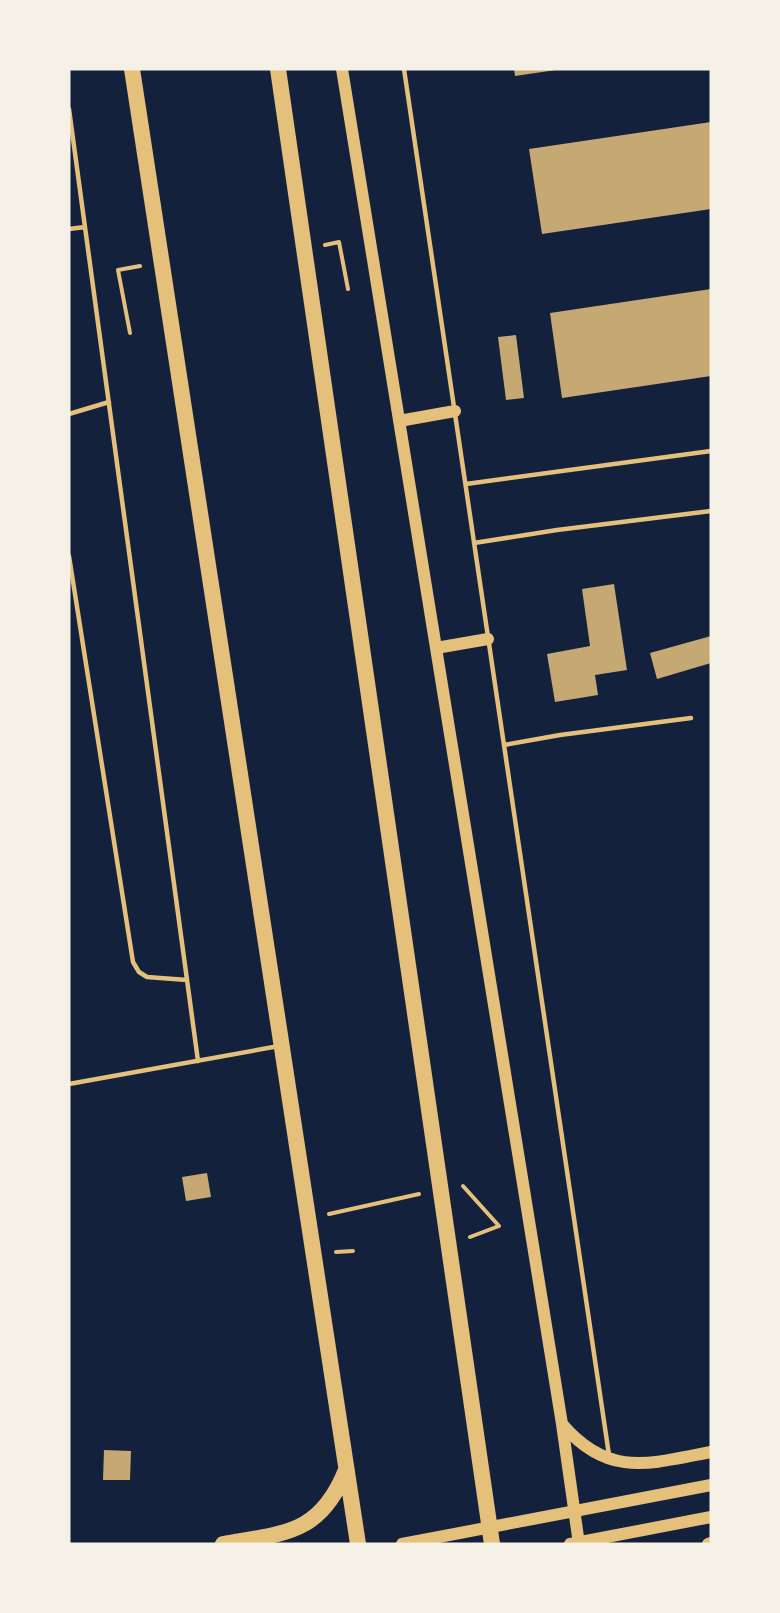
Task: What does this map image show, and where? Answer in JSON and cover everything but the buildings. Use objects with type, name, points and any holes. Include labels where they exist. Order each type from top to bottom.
[{"type":"highway","points":[[132,69],[358,1544]]},
{"type":"highway","points":[[278,69],[492,1544]]},
{"type":"highway","points":[[224,1544],[287,1532],[308,1522],[325,1509],[338,1490],[347,1470]]},
{"type":"main road","points":[[342,69],[562,1424],[579,1544]]},
{"type":"main road","points":[[399,421],[455,411]]},
{"type":"main road","points":[[436,648],[488,639]]},
{"type":"main road","points":[[562,1424],[582,1445],[610,1460],[641,1464],[711,1452]]},
{"type":"main road","points":[[402,1544],[711,1485]]},
{"type":"main road","points":[[570,1544],[711,1517]]},
{"type":"lane","points":[[404,69],[610,1460]]},
{"type":"lane","points":[[69,109],[198,1061]]},
{"type":"lane","points":[[69,229],[85,227]]},
{"type":"lane","points":[[69,414],[109,402]]},
{"type":"lane","points":[[466,484],[711,451]]},
{"type":"lane","points":[[474,543],[711,511]]},
{"type":"lane","points":[[69,556],[133,962],[139,972],[147,977],[187,980]]},
{"type":"lane","points":[[504,745],[560,735],[691,718]]},
{"type":"lane","points":[[69,1084],[282,1046]]},
{"type":"path","points":[[339,242],[348,289]]},
{"type":"path","points":[[118,270],[130,333]]},
{"type":"path","points":[[308,1218],[461,1184],[499,1226],[448,1245]]}]
